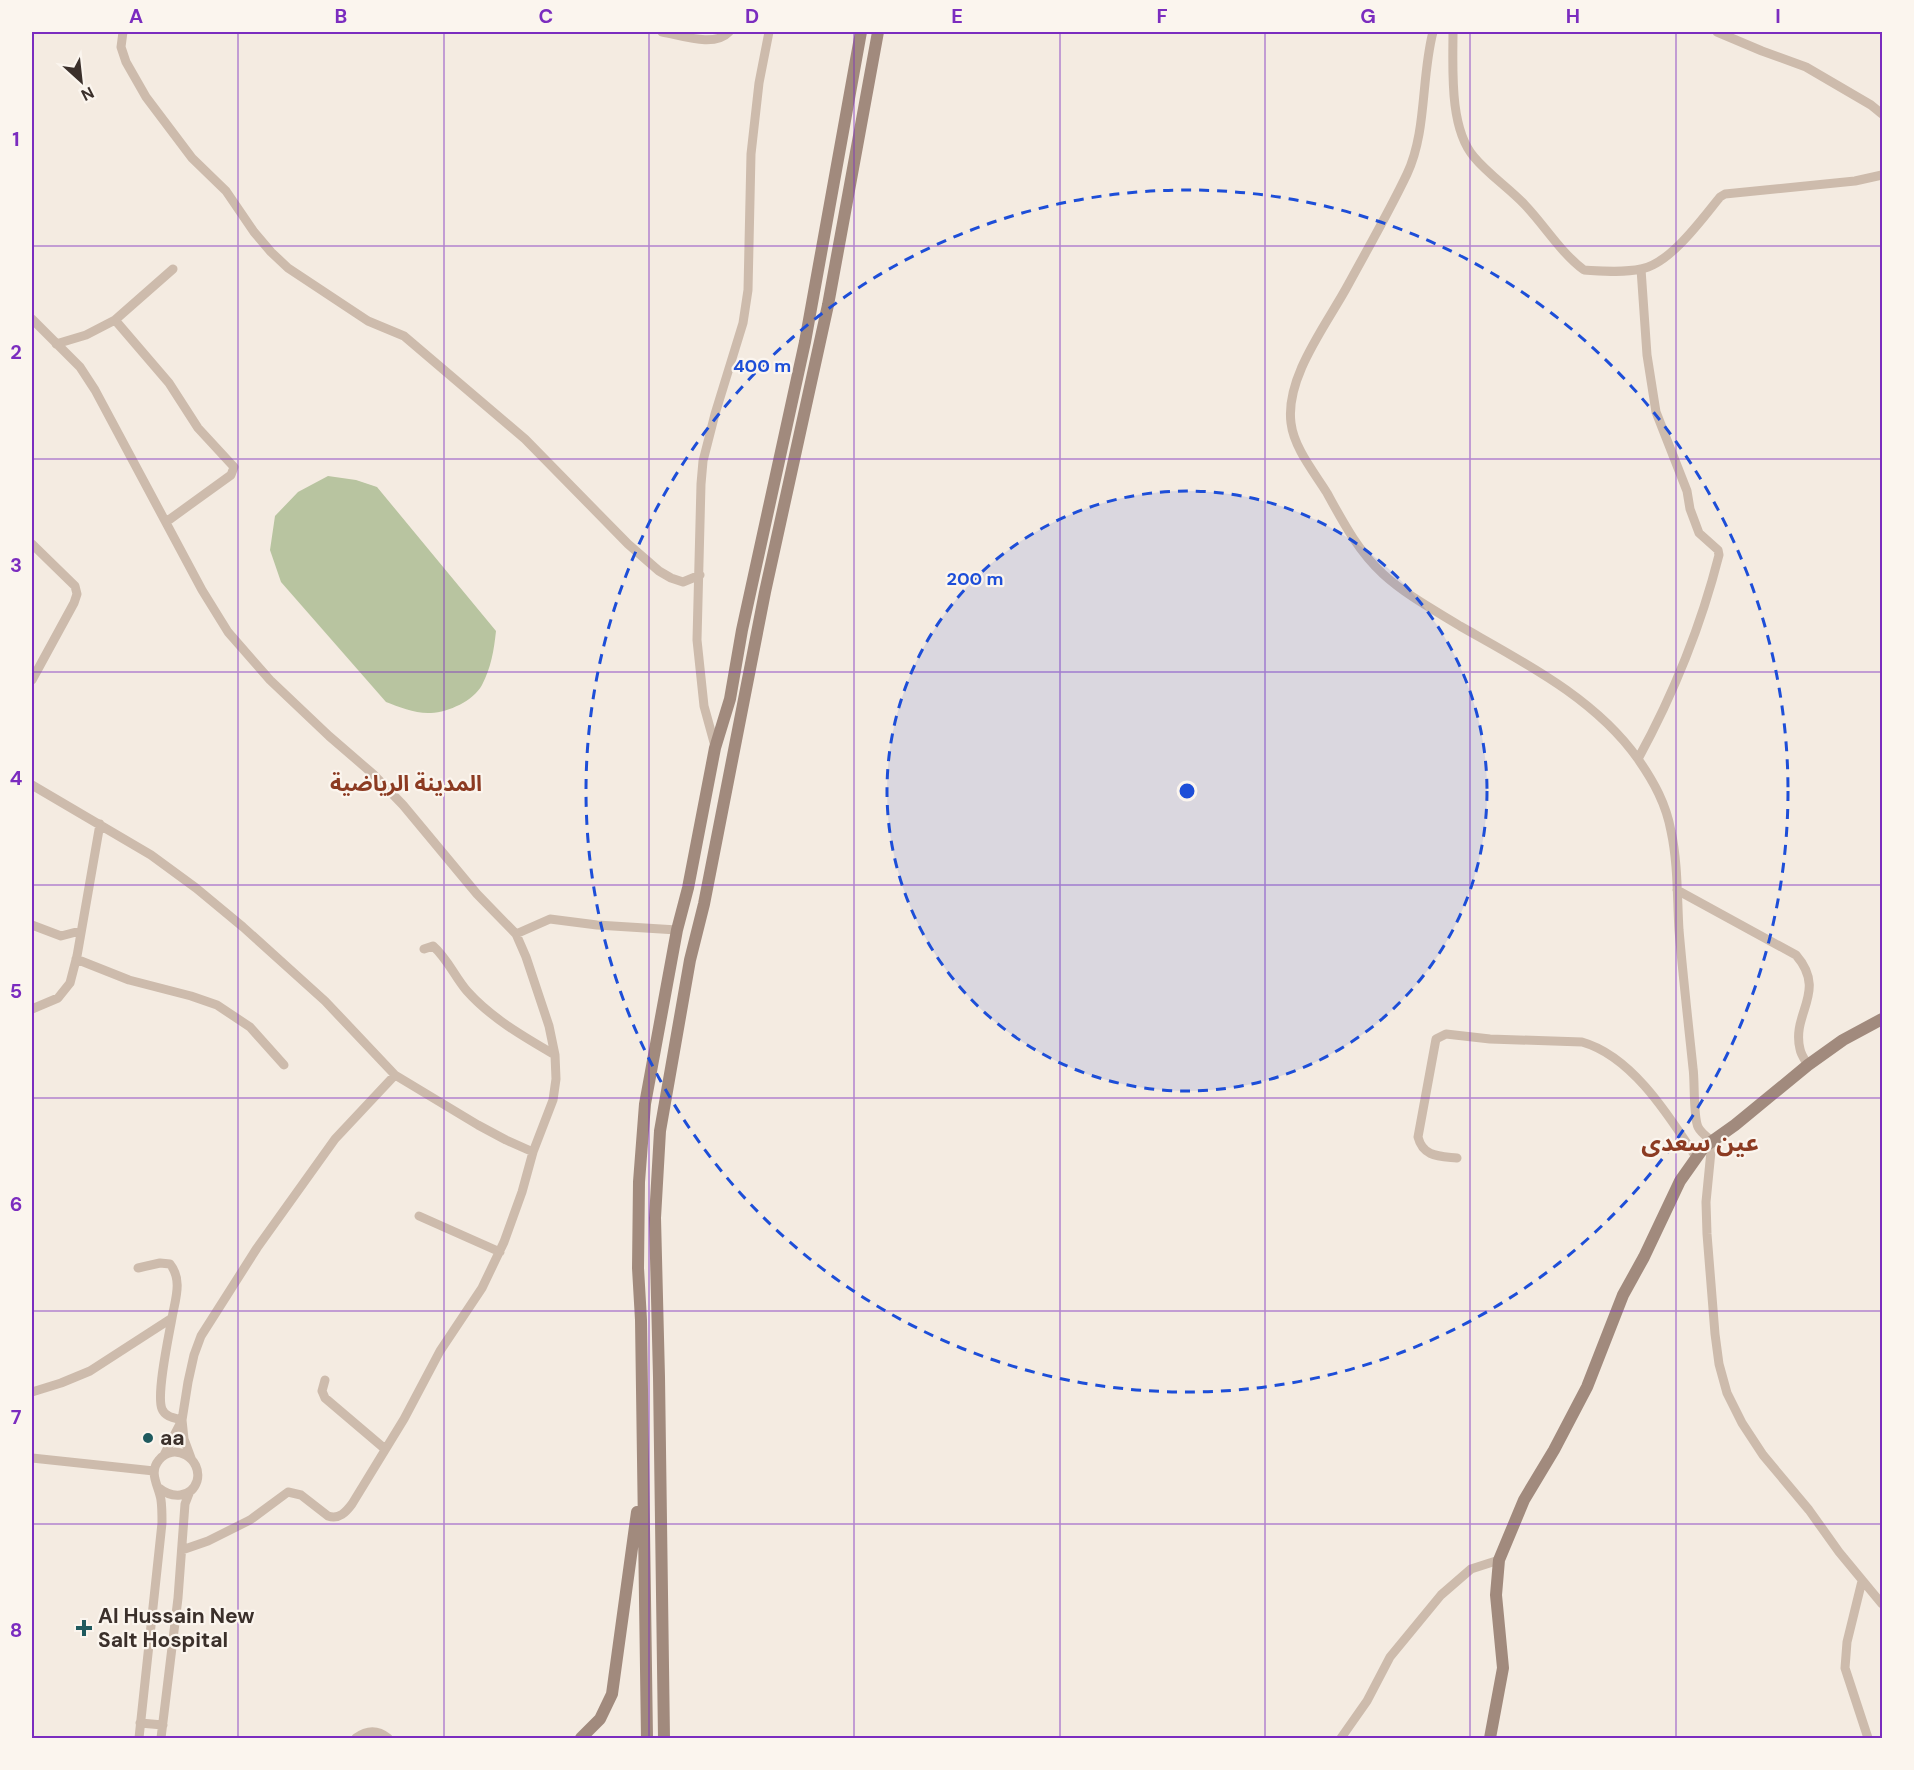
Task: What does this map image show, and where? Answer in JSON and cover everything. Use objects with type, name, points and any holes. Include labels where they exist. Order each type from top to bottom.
[{"type":"main road","points":[[647,1738],[638,1268],[645,1104],[677,930],[688,888],[716,748],[730,699],[742,630],[805,342],[861,32]]},
{"type":"main road","points":[[664,1738],[655,1218],[660,1131],[690,960],[704,904],[765,592],[828,305],[878,32]]},
{"type":"main road","points":[[1490,1738],[1503,1668],[1496,1595],[1499,1560],[1524,1500],[1558,1443],[1587,1387],[1623,1295],[1680,1181],[1696,1157],[1712,1141],[1756,1110],[1808,1065],[1843,1040],[1882,1019]]},
{"type":"main road","points":[[581,1738],[600,1719],[612,1694],[643,1466]]},
{"type":"street","points":[[123,32],[122,47],[126,62],[146,97],[192,158],[226,191],[254,232],[288,268],[368,321],[404,336],[525,439],[628,544],[659,571],[671,579],[683,582],[700,575]]},
{"type":"street","points":[[662,32],[703,39],[722,38],[729,32]]},
{"type":"street","points":[[716,748],[704,706],[697,640],[701,484],[703,461],[743,323],[748,290],[751,154],[759,83],[768,32]]},
{"type":"street","points":[[1433,32],[1426,66],[1416,145],[1409,170],[1304,363],[1293,392],[1291,424],[1300,448],[1344,524],[1383,574],[1434,610],[1581,701],[1614,730],[1638,759],[1658,791],[1668,816],[1674,848],[1696,1124],[1712,1141],[1706,1202],[1707,1234],[1719,1364],[1727,1393],[1742,1423],[1763,1455],[1882,1604]]},
{"type":"street","points":[[1453,32],[1454,100],[1462,137],[1472,155],[1524,204],[1570,258],[1584,270],[1641,269],[1651,266],[1696,228],[1720,197],[1725,194],[1832,183],[1882,175]]},
{"type":"street","points":[[1718,32],[1806,67],[1871,105],[1882,114]]},
{"type":"street","points":[[56,344],[86,335],[115,320],[173,269]]},
{"type":"street","points":[[1638,759],[1696,635],[1719,555],[1718,550],[1699,533],[1686,491],[1656,412],[1647,355],[1641,269]]},
{"type":"street","points":[[32,319],[80,368],[95,390],[202,590],[228,632],[253,663],[373,774],[403,805],[477,894],[516,934],[544,1007],[555,1055],[556,1079],[553,1100],[500,1252],[482,1288],[440,1351],[404,1419],[352,1504],[339,1517],[328,1516],[301,1495],[288,1492],[228,1533],[182,1550]]},
{"type":"street","points":[[115,320],[169,382],[198,428],[234,467],[231,476],[166,522]]},
{"type":"street","points":[[32,544],[73,583],[77,594],[32,680]]},
{"type":"street","points":[[32,785],[152,855],[243,927],[325,1001],[395,1074],[469,1120],[533,1152]]},
{"type":"street","points":[[32,1009],[58,998],[70,983],[100,824]]},
{"type":"street","points":[[1677,891],[1796,955],[1803,964],[1809,975],[1810,990],[1798,1041],[1800,1052],[1808,1065]]},
{"type":"street","points":[[516,934],[550,919],[597,925],[677,930]]},
{"type":"street","points":[[32,925],[61,936],[80,931]]},
{"type":"street","points":[[424,949],[433,946],[473,998],[513,1029],[555,1055]]},
{"type":"street","points":[[76,959],[129,980],[217,1005],[250,1027],[284,1065]]},
{"type":"street","points":[[1457,1158],[1431,1155],[1420,1146],[1418,1137],[1436,1039],[1446,1034],[1490,1039],[1582,1042],[1596,1045],[1609,1052],[1642,1084],[1672,1120],[1696,1157]]},
{"type":"street","points":[[161,1738],[185,1504],[198,1478],[198,1471],[184,1439],[182,1420],[194,1355],[207,1327],[257,1248],[328,1149],[395,1074]]},
{"type":"street","points":[[419,1216],[500,1252]]},
{"type":"street","points":[[138,1268],[160,1263],[170,1264],[177,1280],[166,1346],[161,1404],[163,1412],[182,1420]]},
{"type":"street","points":[[32,1392],[90,1371],[172,1318]]},
{"type":"street","points":[[324,1380],[322,1391],[325,1398],[385,1449]]},
{"type":"street","points":[[182,1420],[164,1455],[155,1465],[155,1483],[165,1494],[174,1496],[190,1491]]},
{"type":"street","points":[[164,1455],[178,1452],[191,1458]]},
{"type":"street","points":[[32,1458],[154,1471]]},
{"type":"street","points":[[139,1738],[162,1523],[159,1488]]},
{"type":"street","points":[[1341,1738],[1367,1701],[1390,1657],[1441,1595],[1470,1569],[1499,1560]]},
{"type":"street","points":[[1862,1581],[1847,1642],[1845,1668],[1868,1738]]},
{"type":"street","points":[[140,1723],[163,1725]]},
{"type":"street","points":[[356,1738],[365,1732],[373,1731],[388,1738]]},
{"type":"green space","points":[[328,476],[356,480],[377,487],[496,631],[492,659],[485,679],[478,691],[467,701],[453,708],[431,713],[414,711],[386,702],[281,582],[270,550],[275,516],[298,492]]},
{"type":"place","name":"aa","points":[[148,1438]]},
{"type":"place","name":"Al Hussain New Salt Hospital","points":[[84,1628]]},
{"type":"district","name":"المدينة الرياضية","points":[[406,783]]},
{"type":"district","name":"عين سعدى","points":[[1700,1142]]}]
